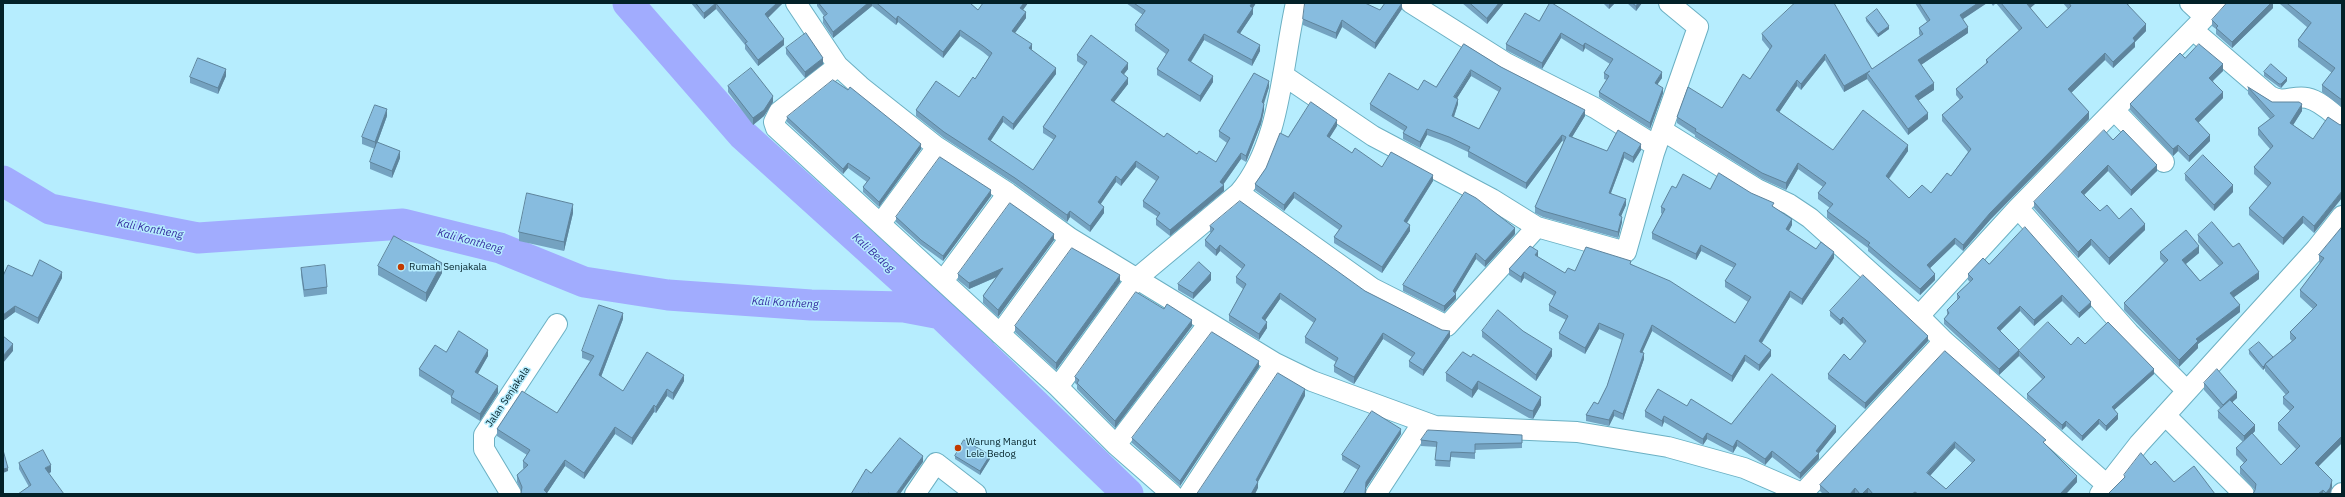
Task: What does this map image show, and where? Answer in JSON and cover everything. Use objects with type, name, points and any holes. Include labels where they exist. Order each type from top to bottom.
[{"type":"street","points":[[796,3],[838,66],[860,86],[937,147],[1008,193],[1070,238],[1275,363],[1312,381],[1435,426],[1577,432],[1668,446],[1744,468],[1804,493],[1944,341]]},
{"type":"street","points":[[1058,387],[1136,279],[1239,193],[1249,182],[1268,139],[1278,102],[1296,3]]},
{"type":"street","points":[[1411,3],[1506,63],[1789,204],[1810,218],[1919,316],[2103,489],[2138,444],[2316,249],[2342,216]]},
{"type":"street","points":[[1283,75],[1373,136],[1492,199],[1537,227],[1626,252],[1659,138],[1698,27],[1669,3]]},
{"type":"street","points":[[2190,3],[2199,24],[2270,96],[2283,101],[2302,98],[2309,99],[2317,102],[2342,121]]},
{"type":"street","points":[[1919,316],[2018,208],[2219,3]]},
{"type":"street","points":[[838,66],[778,112],[774,122],[776,128],[1058,387],[1116,445],[1172,494]]},
{"type":"street","points":[[2114,110],[2164,162]]},
{"type":"street","points":[[881,223],[937,147]]},
{"type":"street","points":[[943,281],[1008,193]]},
{"type":"street","points":[[1239,193],[1372,288],[1447,326],[1537,227]]},
{"type":"street","points":[[2018,208],[2128,333],[2187,391]]},
{"type":"street","points":[[1000,334],[1070,238]]},
{"type":"street","points":[[1116,445],[1209,323]]},
{"type":"street","name":"Jalan Senjakala","points":[[511,494],[484,449],[484,435],[557,324]]},
{"type":"street","points":[[1189,494],[1275,363]]},
{"type":"street","points":[[2165,415],[2244,494]]},
{"type":"street","points":[[1376,494],[1423,422]]},
{"type":"street","points":[[915,494],[936,462],[976,494]]},
{"type":"building","points":[[696,3],[716,3],[704,13]]},
{"type":"building","points":[[716,3],[777,3],[765,14],[784,39],[758,60],[745,43],[747,42]]},
{"type":"building","points":[[819,3],[868,3],[833,32],[823,17],[827,14]]},
{"type":"building","points":[[877,3],[970,3],[978,10],[983,3],[1024,3],[1020,8],[1026,12],[1012,31],[1032,44],[1029,48],[1056,68],[1013,124],[1003,116],[988,139],[1033,170],[1056,136],[1043,127],[1087,62],[1077,55],[1091,35],[1128,63],[1121,72],[1128,78],[1111,100],[1164,137],[1167,133],[1197,154],[1199,151],[1216,162],[1230,138],[1219,131],[1254,73],[1269,81],[1262,102],[1264,104],[1261,118],[1246,156],[1241,153],[1220,182],[1224,185],[1170,230],[1156,219],[1160,213],[1143,201],[1159,177],[1136,161],[1121,180],[1116,176],[1098,202],[1104,207],[1090,226],[1070,211],[1067,215],[1015,178],[944,132],[916,110],[936,81],[959,97],[973,77],[975,79],[992,53],[960,30],[943,52],[898,16],[896,19]]},
{"type":"building","points":[[1134,3],[1252,3],[1250,6],[1253,8],[1237,32],[1260,45],[1252,60],[1204,34],[1188,60],[1213,76],[1200,96],[1157,69],[1169,50],[1135,25],[1145,11]]},
{"type":"building","points":[[1305,3],[1365,3],[1380,10],[1385,3],[1402,3],[1375,43],[1342,20],[1336,33],[1303,19]]},
{"type":"building","points":[[1470,3],[1499,3],[1487,18]]},
{"type":"building","points":[[1550,3],[1662,72],[1655,83],[1663,88],[1650,123],[1599,92],[1609,76],[1604,73],[1613,59],[1585,43],[1583,46],[1561,33],[1542,63],[1506,44],[1525,13],[1539,21]]},
{"type":"building","points":[[1795,3],[1834,3],[1872,69],[1923,34],[1919,28],[1930,20],[1919,3],[1978,3],[1960,15],[1968,27],[1918,60],[1934,83],[1915,96],[1928,113],[1908,129],[1867,73],[1870,71],[1844,86],[1825,54],[1801,84],[1797,80],[1776,110],[1833,150],[1863,110],[1908,145],[1886,176],[1909,198],[1922,185],[1931,193],[1947,173],[1951,176],[1971,149],[1942,115],[1963,97],[1956,89],[1988,62],[1986,60],[2022,28],[2001,3],[2029,3],[2027,4],[2047,28],[2071,6],[2069,3],[2126,3],[2146,24],[2133,38],[2135,41],[2113,62],[2105,53],[2068,89],[2089,112],[1990,213],[1963,245],[1955,238],[1927,265],[1935,274],[1920,289],[1868,245],[1870,243],[1827,211],[1833,204],[1818,193],[1826,183],[1798,163],[1786,183],[1762,173],[1695,131],[1696,129],[1677,117],[1688,87],[1722,108],[1743,74],[1750,79],[1772,46],[1762,34]]},
{"type":"building","points":[[2227,3],[2271,3],[2232,42],[2216,28],[2218,26],[2212,20]]},
{"type":"building","points":[[2287,3],[2342,3],[2342,100],[2322,85],[2335,68],[2298,40],[2311,23]]},
{"type":"building","points":[[1877,9],[1889,26],[1878,34],[1866,18]]},
{"type":"building","points":[[806,33],[823,58],[805,72],[786,48]]},
{"type":"building","points":[[1464,44],[1501,67],[1585,110],[1569,136],[1607,151],[1618,130],[1641,144],[1633,157],[1624,152],[1609,193],[1626,199],[1619,215],[1622,217],[1618,232],[1543,211],[1535,207],[1566,137],[1562,135],[1526,183],[1468,151],[1470,147],[1449,137],[1427,129],[1420,142],[1403,133],[1407,127],[1370,104],[1389,73],[1418,90],[1424,80],[1436,87]],"holes":[[[1471,70],[1501,88],[1479,129],[1452,116],[1458,99],[1454,97]]]},
{"type":"building","points":[[2199,44],[2223,64],[2209,78],[2223,92],[2195,119],[2210,135],[2189,156],[2178,145],[2173,149],[2130,104],[2180,53],[2185,58]]},
{"type":"building","points":[[198,58],[226,69],[218,88],[190,77]]},
{"type":"building","points":[[2271,64],[2287,78],[2281,84],[2264,72]]},
{"type":"building","points":[[751,68],[773,96],[764,110],[753,118],[728,86]]},
{"type":"building","points":[[833,80],[848,90],[850,87],[921,144],[879,202],[863,187],[870,178],[848,163],[843,169],[787,117]]},
{"type":"building","points":[[2248,87],[2272,102],[2299,102],[2302,104],[2290,123],[2313,139],[2328,117],[2340,125],[2342,124],[2342,191],[2314,226],[2303,216],[2283,238],[2249,208],[2271,183],[2254,167],[2273,146],[2258,128],[2274,116]]},
{"type":"building","points":[[1311,102],[1337,120],[1327,136],[1352,153],[1355,148],[1382,167],[1391,152],[1433,175],[1404,221],[1410,225],[1382,267],[1334,237],[1342,226],[1294,192],[1284,205],[1255,184],[1266,168],[1280,133],[1288,137]]},
{"type":"building","points":[[375,105],[387,109],[375,142],[362,137]]},
{"type":"building","points":[[2104,130],[2113,140],[2123,130],[2157,165],[2131,190],[2108,165],[2081,192],[2100,211],[2107,205],[2119,219],[2131,208],[2145,224],[2109,258],[2091,239],[2078,252],[2034,202]]},
{"type":"building","points":[[377,142],[400,151],[392,171],[370,162]]},
{"type":"building","points":[[2203,155],[2233,185],[2214,205],[2185,174]]},
{"type":"building","points":[[940,157],[991,190],[943,256],[921,240],[896,217]]},
{"type":"building","points":[[1719,173],[1751,193],[1774,203],[1772,206],[1792,219],[1786,229],[1816,249],[1821,242],[1834,252],[1802,299],[1790,291],[1759,341],[1771,350],[1759,365],[1745,355],[1732,376],[1652,325],[1640,352],[1644,353],[1623,414],[1614,410],[1609,420],[1586,415],[1594,402],[1598,404],[1607,386],[1624,334],[1599,323],[1585,348],[1559,333],[1568,316],[1549,305],[1556,292],[1524,272],[1521,277],[1509,269],[1530,246],[1538,251],[1535,255],[1565,273],[1568,268],[1575,271],[1586,247],[1631,261],[1630,264],[1670,281],[1735,323],[1751,297],[1725,281],[1736,264],[1701,245],[1696,254],[1652,233],[1665,209],[1661,207],[1672,186],[1676,188],[1683,174],[1710,189]]},
{"type":"building","points":[[1465,192],[1476,198],[1515,228],[1485,261],[1476,253],[1453,291],[1456,294],[1444,306],[1403,285]]},
{"type":"building","points":[[527,193],[573,204],[564,242],[519,232]]},
{"type":"building","points":[[1240,201],[1365,291],[1442,330],[1450,331],[1423,370],[1409,361],[1415,353],[1383,333],[1354,377],[1334,366],[1338,358],[1305,337],[1316,319],[1280,293],[1262,318],[1267,322],[1259,334],[1229,315],[1246,284],[1236,277],[1245,265],[1220,245],[1216,250],[1205,240],[1214,229],[1210,226]]},
{"type":"building","points":[[1010,203],[1054,234],[998,310],[983,296],[1003,268],[969,283],[958,274]]},
{"type":"building","points":[[2212,222],[2233,247],[2239,243],[2259,272],[2230,293],[2240,305],[2196,339],[2198,341],[2179,360],[2124,303],[2168,260],[2160,252],[2186,230],[2199,246],[2182,260],[2200,281],[2223,263],[2198,235]]},
{"type":"building","points":[[2025,227],[2091,302],[2079,313],[2062,295],[2034,320],[2020,306],[1997,328],[2019,350],[1999,369],[1944,319],[1949,313],[1947,310],[1960,297],[1957,294],[1973,279],[1968,274],[1983,258],[1989,264]]},
{"type":"building","points":[[2342,227],[2342,436],[2315,463],[2332,480],[2330,488],[2326,493],[2323,490],[2318,494],[2253,494],[2256,484],[2240,467],[2247,460],[2236,448],[2252,433],[2281,465],[2300,446],[2278,423],[2294,407],[2283,397],[2289,392],[2265,364],[2296,338],[2290,332],[2317,305],[2300,290],[2324,258],[2319,255]]},
{"type":"building","points":[[394,236],[442,263],[426,293],[378,266]]},
{"type":"building","points":[[1072,248],[1120,275],[1056,363],[1015,326]]},
{"type":"building","points":[[40,260],[62,272],[38,318],[15,306],[3,315],[3,276],[8,265],[32,276]]},
{"type":"building","points":[[1199,262],[1211,273],[1193,293],[1178,284]]},
{"type":"building","points":[[325,265],[327,287],[304,290],[301,268]]},
{"type":"building","points":[[1863,275],[1928,336],[1865,403],[1828,374],[1844,354],[1850,360],[1866,341],[1843,317],[1840,320],[1830,311]]},
{"type":"building","points":[[1136,292],[1164,309],[1167,304],[1192,320],[1115,421],[1077,383],[1079,380],[1075,377]]},
{"type":"building","points":[[599,305],[623,313],[599,375],[623,391],[647,352],[684,375],[673,393],[667,389],[656,407],[654,405],[632,438],[615,427],[584,473],[565,460],[544,490],[547,493],[546,494],[521,494],[522,487],[517,475],[528,465],[523,461],[530,450],[497,429],[522,391],[557,413],[594,356],[582,351]]},
{"type":"building","points":[[1498,310],[1523,331],[1552,349],[1536,375],[1482,331]]},
{"type":"building","points":[[2048,322],[2071,345],[2078,337],[2085,344],[2108,322],[2154,369],[2112,407],[2118,414],[2106,426],[2099,419],[2082,436],[2066,421],[2062,425],[2027,394],[2045,377],[2019,351]]},
{"type":"building","points":[[459,331],[488,350],[475,372],[498,386],[480,414],[451,397],[454,391],[419,369],[435,345],[446,352]]},
{"type":"building","points":[[1212,332],[1259,361],[1180,481],[1132,438]]},
{"type":"building","points":[[3,336],[13,344],[3,356]]},
{"type":"building","points":[[2259,342],[2273,357],[2263,367],[2249,350]]},
{"type":"building","points":[[1945,351],[2046,440],[2043,442],[2077,476],[2060,494],[1918,494],[1915,492],[1912,494],[1873,494],[1868,488],[1860,494],[1855,488],[1850,494],[1830,494],[1820,485]],"holes":[[[1955,442],[1975,460],[1946,489],[1927,473]]]},
{"type":"building","points":[[1463,352],[1471,357],[1473,354],[1541,397],[1533,411],[1478,381],[1472,390],[1446,373]]},
{"type":"building","points":[[2217,369],[2237,392],[2223,405],[2204,383]]},
{"type":"building","points":[[1278,373],[1305,389],[1256,480],[1258,482],[1251,494],[1197,494]]},
{"type":"building","points":[[1772,374],[1836,426],[1816,451],[1819,453],[1800,473],[1772,451],[1765,459],[1737,440],[1733,447],[1707,433],[1703,439],[1664,416],[1662,421],[1645,411],[1658,389],[1687,406],[1691,399],[1731,424]]},
{"type":"building","points":[[2230,400],[2255,425],[2244,436],[2218,411]]},
{"type":"building","points":[[1372,411],[1401,429],[1366,482],[1365,494],[1343,494],[1360,466],[1342,455]]},
{"type":"building","points":[[1428,430],[1522,435],[1522,443],[1475,444],[1475,453],[1451,452],[1450,461],[1435,460],[1437,442],[1421,440]]},
{"type":"building","points":[[900,438],[923,456],[896,494],[851,494],[866,469],[871,473]]},
{"type":"building","points":[[964,440],[990,455],[980,471],[955,456]]},
{"type":"building","points":[[3,450],[8,468],[3,469]]},
{"type":"building","points":[[43,450],[51,465],[45,468],[64,494],[18,494],[31,485],[19,463]]},
{"type":"building","points":[[2141,453],[2151,465],[2155,461],[2174,482],[2194,466],[2215,494],[2108,494],[2125,477],[2124,475]]},
{"type":"waterway","name":"Kali Bedog","points":[[628,3],[743,135],[941,314],[1128,494]]},
{"type":"waterway","name":"Kali Kontheng","points":[[3,181],[50,209],[198,238],[403,224],[500,248],[584,282],[668,295],[811,305],[904,307],[941,314]]},
{"type":"place","name":"Rumah Senjakala","points":[[401,267]]},
{"type":"place","name":"Warung Mangut Lele Bedog","points":[[958,448]]}]
